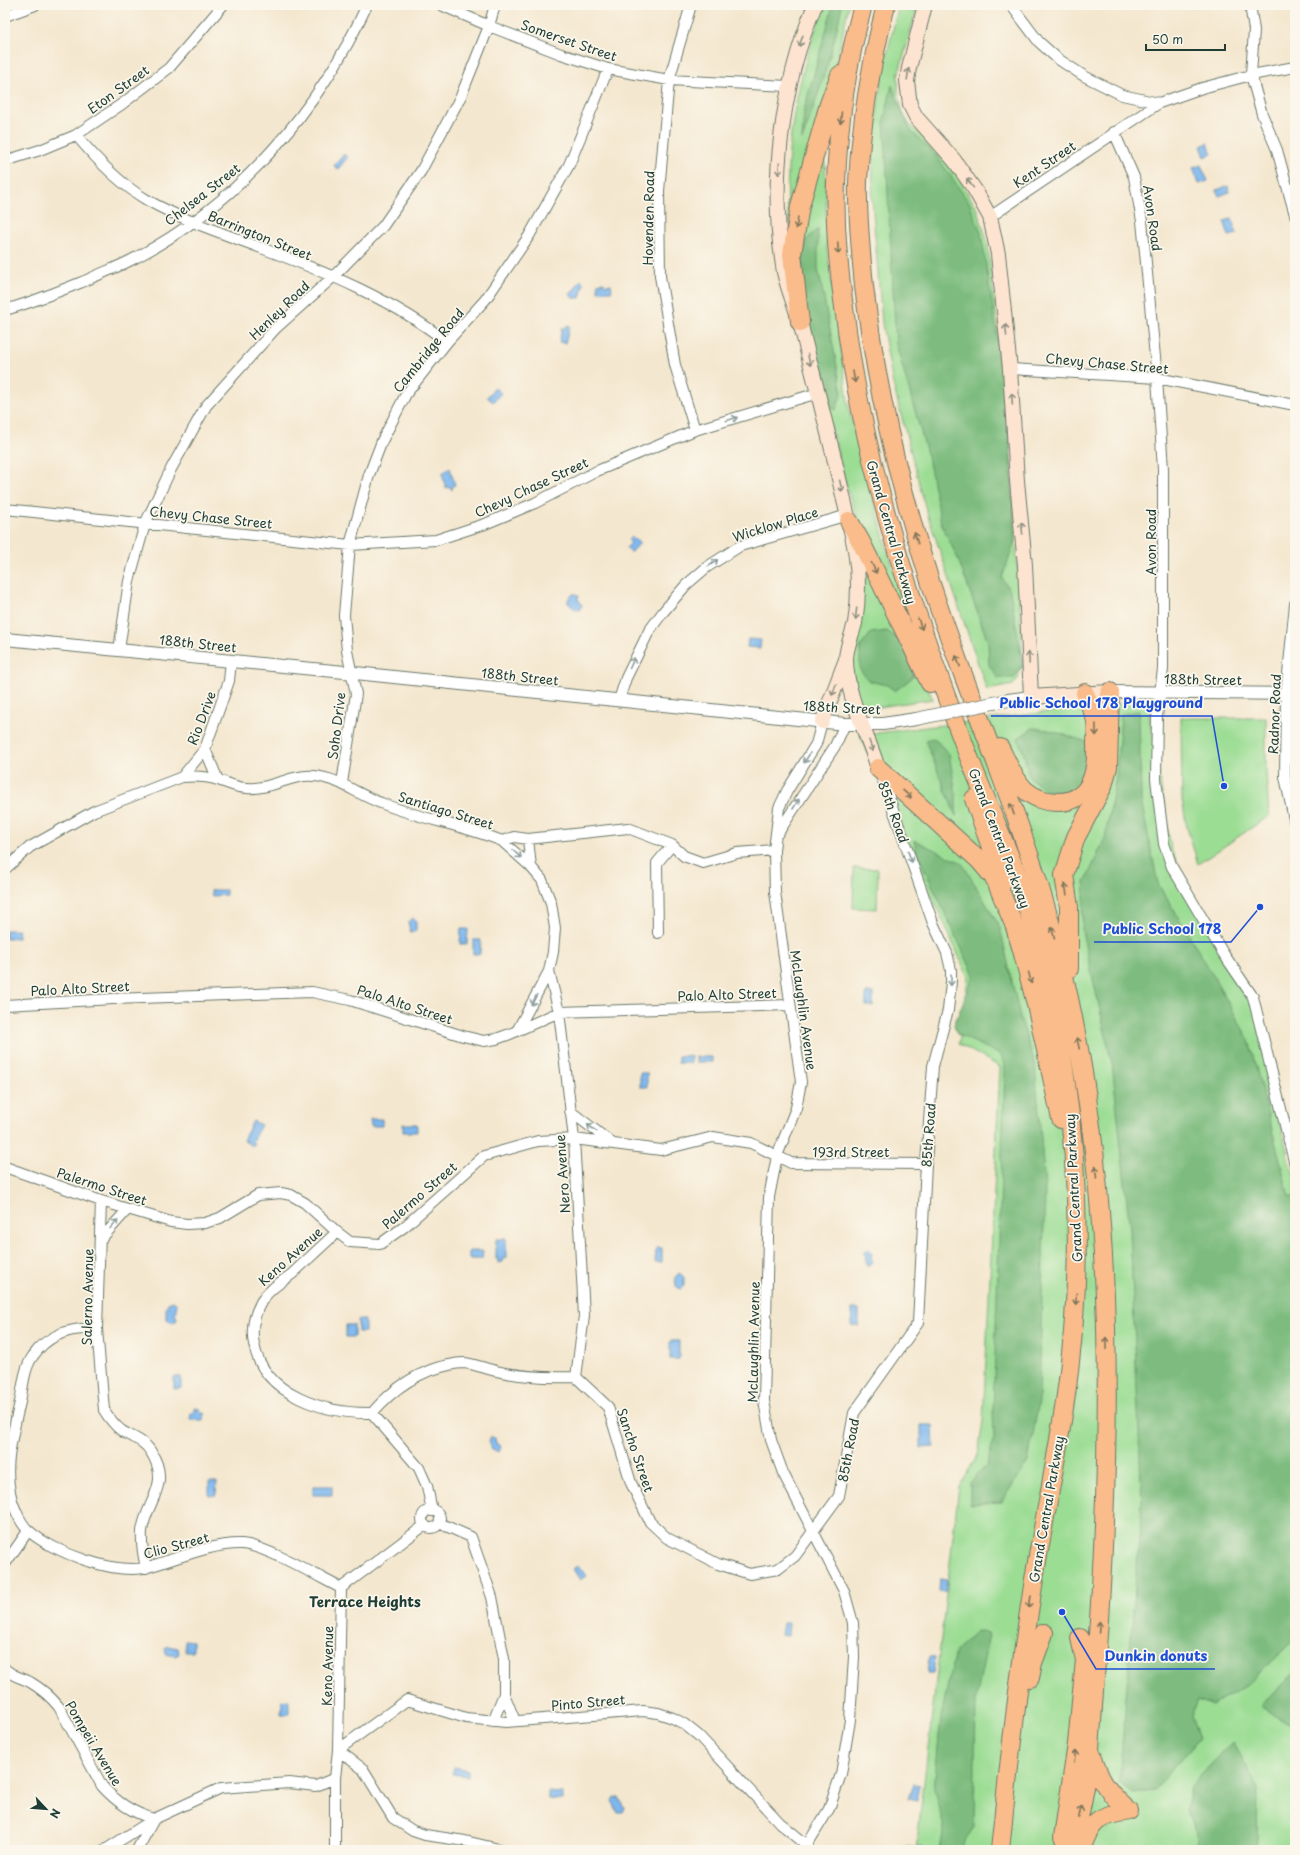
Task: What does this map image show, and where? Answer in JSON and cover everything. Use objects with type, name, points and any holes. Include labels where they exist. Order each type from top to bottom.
[{"type":"highway","name":"Grand Central Parkway","points":[[863,5],[854,38],[842,114],[836,185],[836,208],[839,269],[848,344],[864,434],[886,518],[914,608],[968,754],[1019,880],[1032,924],[1050,992],[1064,1066],[1076,1182],[1076,1298],[1064,1412],[1030,1607],[1010,1754],[1000,1850]]},
{"type":"highway","name":"Grand Central Parkway","points":[[886,5],[876,46],[864,116],[858,187],[862,260],[871,345],[888,431],[910,518],[938,606],[1031,861],[1052,929],[1069,998],[1085,1074],[1095,1157],[1103,1255],[1106,1371],[1104,1518],[1090,1746],[1086,1780],[1072,1850]]},
{"type":"highway","points":[[800,322],[792,254],[800,206],[829,104],[854,38]]},
{"type":"highway","points":[[848,518],[865,548],[934,690],[1001,875],[1036,1004],[1049,1070],[1076,1182]]},
{"type":"highway","points":[[968,688],[1015,778],[1034,796],[1055,802],[1066,802],[1080,794],[1092,780],[1095,773],[1096,722],[1085,693]]},
{"type":"highway","points":[[1069,998],[1069,907],[1064,875],[1076,837],[1103,786],[1108,767],[1110,692]]},
{"type":"highway","points":[[878,768],[984,865],[999,888],[1015,927]]},
{"type":"highway","points":[[1092,1521],[1096,1462],[1106,1371]]},
{"type":"highway","points":[[1056,1516],[1062,1475],[1064,1412]]},
{"type":"highway","points":[[1005,1850],[1016,1810],[1031,1672],[1044,1633]]},
{"type":"highway","points":[[1061,1850],[1084,1675],[1084,1653],[1080,1638]]},
{"type":"highway","points":[[1081,1850],[1088,1831],[1095,1822],[1112,1814],[1129,1810],[1110,1794],[1100,1779],[1090,1746]]},
{"type":"highway","points":[[989,1850],[1010,1754]]},
{"type":"main road","points":[[815,5],[797,53],[789,86],[782,129],[778,223],[784,273],[800,322],[818,393],[848,518],[858,568],[855,622],[846,658],[822,722]]},
{"type":"main road","points":[[925,5],[908,68],[907,81],[910,104],[916,118],[954,160],[971,184],[990,217],[998,254],[1010,369],[1017,481],[1025,565],[1031,697],[1110,692]]},
{"type":"main road","points":[[846,658],[852,698],[863,725]]},
{"type":"main road","name":"85th Road","points":[[863,725],[878,768]]},
{"type":"street","points":[[5,16],[35,5]]},
{"type":"street","name":"Eton Street","points":[[5,161],[40,150],[76,135],[122,104],[169,68],[223,5]]},
{"type":"street","name":"Chelsea Street","points":[[5,310],[36,302],[136,257],[192,222],[228,193],[255,169],[283,138],[324,83],[351,39],[366,5]]},
{"type":"street","name":"Somerset Street","points":[[441,5],[489,26],[561,54],[608,68],[669,80],[789,86]]},
{"type":"street","name":"Henley Road","points":[[119,650],[129,581],[145,524],[171,469],[206,406],[276,328],[333,278],[383,226],[421,171],[461,96],[489,26],[495,5]]},
{"type":"street","name":"Hovenden Road","points":[[691,5],[669,80],[660,191],[660,276],[675,365],[695,430]]},
{"type":"street","points":[[1010,5],[1039,42],[1071,68],[1122,95],[1159,103]]},
{"type":"street","points":[[1250,5],[1254,30],[1251,75],[1262,114],[1277,150],[1295,215]]},
{"type":"street","points":[[1114,132],[1159,103],[1202,88],[1251,75],[1295,67]]},
{"type":"street","name":"Cambridge Road","points":[[351,672],[344,615],[350,545],[369,475],[382,441],[406,394],[447,342],[485,300],[529,236],[569,165],[608,68]]},
{"type":"street","name":"Kent Street","points":[[990,217],[1114,132]]},
{"type":"street","name":"Avon Road","points":[[1114,132],[1134,177],[1142,221],[1157,378],[1163,469],[1163,669],[1157,717],[1156,780],[1164,844],[1172,867],[1223,953],[1253,997],[1295,1165]]},
{"type":"street","name":"Barrington Street","points":[[76,135],[88,149],[129,187],[147,200],[192,222],[267,250],[333,278],[400,310],[447,342]]},
{"type":"street","name":"Chevy Chase Street","points":[[1010,369],[1157,378],[1295,405]]},
{"type":"street","name":"Chevy Chase Street","points":[[5,509],[350,545],[436,540],[484,524],[535,503],[597,471],[695,430],[818,393]]},
{"type":"street","name":"Wicklow Place","points":[[619,700],[626,678],[649,631],[662,612],[686,585],[707,567],[740,546],[848,518]]},
{"type":"street","name":"Radnor Road","points":[[1295,604],[1291,694],[1285,777],[1295,824]]},
{"type":"street","name":"188th Street","points":[[5,639],[351,672],[845,724],[863,725],[916,719],[1008,700],[1031,697]]},
{"type":"street","name":"Rio Drive","points":[[182,777],[205,749],[229,681],[231,661]]},
{"type":"street","name":"Soho Drive","points":[[342,783],[356,694],[351,672]]},
{"type":"street","name":"188th Street","points":[[1110,692],[1291,694]]},
{"type":"street","name":"McLaughlin Avenue","points":[[806,1848],[828,1809],[841,1774],[850,1720],[854,1656],[853,1623],[848,1602],[836,1575],[788,1486],[768,1430],[764,1401],[768,1210],[770,1184],[777,1156],[796,1108],[800,1090],[800,1074],[775,892],[774,850],[779,808],[787,791],[816,744],[822,722]]},
{"type":"street","name":"McLaughlin Avenue","points":[[776,837],[835,746],[845,724]]},
{"type":"street","points":[[205,749],[218,780]]},
{"type":"street","name":"85th Road","points":[[813,1532],[839,1496],[854,1413],[918,1323],[926,1164],[933,1066],[948,1010],[951,970],[947,952],[933,923],[878,768]]},
{"type":"street","name":"Santiago Street","points":[[5,869],[30,847],[94,811],[182,777],[195,776],[218,780],[231,786],[246,788],[270,786],[294,776],[315,776],[342,783],[392,808],[487,835],[502,841],[514,837],[528,839],[628,828],[672,846],[684,856],[703,863],[736,853],[774,850]]},
{"type":"street","points":[[528,839],[531,867]]},
{"type":"street","name":"Nero Avenue","points":[[502,841],[531,867],[542,880],[552,903],[555,928],[553,952],[549,971],[518,1029]]},
{"type":"street","points":[[658,933],[657,863],[672,846]]},
{"type":"street","name":"Nero Avenue","points":[[549,971],[559,1012],[574,1139],[584,1316],[576,1377]]},
{"type":"street","name":"Palo Alto Street","points":[[5,1005],[113,999],[312,992],[350,1000],[463,1036],[484,1040],[496,1039],[559,1012],[790,1005]]},
{"type":"street","points":[[570,1111],[613,1144]]},
{"type":"street","name":"Palermo Street","points":[[5,1167],[101,1201],[171,1222],[188,1224],[205,1223],[231,1213],[258,1195],[282,1193],[290,1195],[305,1204],[350,1242],[380,1244],[404,1228],[484,1156],[538,1141],[574,1139],[661,1150],[713,1137],[751,1143],[777,1156]]},
{"type":"street","name":"193rd Street","points":[[777,1156],[791,1163],[926,1164]]},
{"type":"street","name":"Salerno Avenue","points":[[101,1201],[97,1329],[104,1410],[110,1420],[121,1430],[146,1445],[156,1461],[159,1474],[156,1496],[144,1520],[142,1531],[142,1548],[146,1568]]},
{"type":"street","name":"Salerno Avenue","points":[[101,1239],[128,1209]]},
{"type":"street","name":"Keno Avenue","points":[[337,1232],[291,1275],[274,1286],[261,1303],[253,1325],[252,1336],[255,1354],[265,1373],[290,1392],[307,1402],[337,1411],[372,1413]]},
{"type":"street","name":"Clio Street","points":[[97,1329],[84,1328],[63,1332],[51,1338],[33,1355],[28,1363],[8,1452],[6,1470],[8,1489],[12,1503],[20,1520],[28,1531],[64,1552],[89,1562],[112,1566],[146,1568],[179,1556],[218,1547],[242,1544],[278,1557],[341,1588]]},
{"type":"street","points":[[432,1511],[427,1486],[419,1468],[372,1413],[393,1392],[423,1373],[442,1366],[463,1363],[497,1372],[526,1376],[576,1377]]},
{"type":"street","name":"Sancho Street","points":[[576,1377],[608,1407],[631,1483],[650,1522],[667,1538],[718,1564],[750,1574],[778,1569],[795,1556],[813,1532]]},
{"type":"street","points":[[432,1511],[439,1515],[439,1523],[434,1528],[425,1525],[423,1516],[426,1512],[432,1511]]},
{"type":"street","points":[[439,1523],[471,1537],[486,1575],[499,1627],[504,1660],[504,1694],[493,1721]]},
{"type":"street","points":[[341,1588],[425,1525]]},
{"type":"street","points":[[5,1564],[28,1531]]},
{"type":"street","name":"Keno Avenue","points":[[335,1850],[335,1778],[338,1750],[341,1588]]},
{"type":"street","name":"Pompeii Avenue","points":[[5,1669],[14,1677],[29,1681],[50,1696],[59,1708],[102,1786],[111,1796],[131,1810],[154,1819]]},
{"type":"street","points":[[504,1694],[515,1721]]},
{"type":"street","name":"Pinto Street","points":[[338,1750],[407,1700],[466,1718],[493,1721],[515,1721],[643,1711],[658,1713],[673,1718],[684,1724],[699,1736],[780,1823],[806,1848]]},
{"type":"street","points":[[338,1750],[363,1769],[393,1818],[413,1831],[424,1835],[466,1841],[503,1850]]},
{"type":"street","points":[[105,1850],[154,1819],[221,1788],[289,1783],[316,1786],[335,1778]]},
{"type":"street","points":[[136,1850],[154,1819]]},
{"type":"green space","points":[[824,5],[849,5],[838,55],[788,227],[789,148],[795,107],[805,65]]},
{"type":"green space","points":[[833,5],[842,5],[825,74],[802,140],[804,110]]},
{"type":"green space","points":[[899,5],[918,5],[898,76],[898,93],[903,113],[910,125],[932,146],[956,174],[977,209],[987,240],[1009,414],[1023,668],[1017,670],[1019,677],[1013,685],[987,690],[926,510],[893,384],[882,323],[872,198],[874,136],[882,74]]},
{"type":"green space","points":[[892,85],[903,115],[911,131],[936,155],[970,204],[981,233],[996,329],[1009,435],[1015,541],[1002,578],[1010,591],[1023,665],[1014,678],[998,678],[989,665],[988,642],[958,559],[941,523],[928,457],[896,344],[884,120]]},
{"type":"green space","points":[[825,144],[827,249],[849,409],[899,587],[932,676],[863,534],[849,495],[801,314],[797,247]]},
{"type":"green space","points":[[818,229],[818,268],[842,392],[836,410],[826,405],[823,378],[802,303],[802,263],[806,240]]},
{"type":"green space","points":[[868,569],[933,699],[872,708],[859,706],[850,661],[857,641],[862,573]]},
{"type":"green space","points":[[887,631],[899,640],[907,650],[912,669],[913,677],[895,691],[887,685],[869,681],[860,670],[860,647],[871,633]]},
{"type":"green space","points":[[949,660],[973,721],[1147,700],[1171,849],[1196,906],[1255,1001],[1289,1161],[1295,1179],[1295,1850],[916,1850],[959,1486],[978,1455],[983,1421],[1000,1067],[959,1044],[968,977],[860,735],[968,722]]},
{"type":"green space","points":[[1139,711],[1141,800],[1158,884],[1206,963],[1249,1040],[1289,1196],[1295,1197],[1295,1639],[1247,1684],[1213,1706],[1198,1700],[1191,1716],[1199,1738],[1154,1791],[1134,1793],[1119,1782],[1142,1503],[1130,1230],[1112,1063],[1082,931],[1085,882],[1105,838],[1116,777],[1121,714]]},
{"type":"green space","points":[[1181,718],[1266,718],[1266,771],[1269,816],[1198,864],[1187,828],[1182,800]]},
{"type":"green space","points":[[1033,728],[1048,730],[1088,742],[1092,757],[1078,781],[1065,794],[1046,791],[1029,777],[1024,754],[1018,738]]},
{"type":"green space","points":[[934,738],[949,754],[956,795],[956,816],[925,740]]},
{"type":"green space","points":[[914,840],[962,863],[1000,927],[1019,1013],[1035,1064],[1045,1188],[1039,1401],[1028,1462],[1001,1502],[970,1504],[970,1483],[987,1465],[994,1438],[993,1412],[1005,1064],[1001,1055],[957,1034],[954,1025],[974,975],[916,851]]},
{"type":"green space","points":[[854,868],[878,869],[877,909],[853,908]]},
{"type":"green space","points":[[977,1631],[989,1634],[976,1700],[974,1826],[960,1850],[940,1850],[944,1828],[934,1789],[941,1717],[955,1651]]},
{"type":"green space","points":[[1295,1671],[1295,1738],[1291,1725],[1261,1706]]},
{"type":"green space","points":[[1232,1742],[1258,1788],[1257,1842],[1255,1850],[1199,1850],[1194,1824],[1186,1811],[1191,1786]]},
{"type":"water","points":[[1208,143],[1212,154],[1205,157],[1201,146]]},
{"type":"water","points":[[344,154],[348,157],[338,169],[334,166]]},
{"type":"water","points":[[1201,165],[1208,181],[1199,184],[1193,168]]},
{"type":"water","points":[[1228,186],[1230,192],[1219,196],[1216,190]]},
{"type":"water","points":[[1232,219],[1237,234],[1229,236],[1224,221]]},
{"type":"water","points":[[581,280],[584,283],[580,298],[573,298],[570,295]]},
{"type":"water","points":[[604,282],[605,285],[611,284],[612,291],[598,291],[598,283]]},
{"type":"water","points":[[567,325],[570,326],[565,343],[559,342],[562,328],[566,328]]},
{"type":"water","points":[[495,388],[501,393],[493,402],[487,397]]},
{"type":"water","points":[[450,468],[455,485],[453,486],[452,490],[450,487],[446,488],[442,474]]},
{"type":"water","points":[[631,537],[640,543],[631,553],[626,548],[631,543],[628,540]]},
{"type":"water","points":[[573,594],[579,596],[578,599],[582,605],[579,610],[575,609],[568,603],[568,599]]},
{"type":"water","points":[[748,639],[761,640],[760,648],[747,647]]},
{"type":"water","points":[[211,890],[226,890],[226,895],[211,896]]},
{"type":"water","points":[[412,918],[416,921],[416,930],[412,933],[408,922]]},
{"type":"water","points":[[461,929],[468,929],[467,944],[460,944]]},
{"type":"water","points":[[5,930],[18,930],[18,938],[5,938]]},
{"type":"water","points":[[473,940],[481,940],[480,954],[473,954]]},
{"type":"water","points":[[866,993],[873,993],[873,1006],[866,1006]]},
{"type":"water","points":[[678,1056],[691,1056],[691,1063],[678,1063]]},
{"type":"water","points":[[696,1057],[712,1057],[712,1062],[696,1062]]},
{"type":"water","points":[[640,1073],[647,1073],[647,1087],[640,1087]]},
{"type":"water","points":[[370,1119],[382,1119],[382,1126],[371,1126]]},
{"type":"water","points":[[253,1121],[261,1125],[252,1141],[254,1143],[252,1146],[243,1140]]},
{"type":"water","points":[[403,1124],[417,1124],[417,1132],[403,1132]]},
{"type":"water","points":[[496,1239],[506,1239],[506,1258],[503,1258],[503,1262],[498,1263],[498,1259],[496,1259]]},
{"type":"water","points":[[656,1248],[662,1248],[662,1262],[655,1262]]},
{"type":"water","points":[[867,1250],[870,1250],[872,1254],[871,1258],[873,1262],[870,1265],[867,1265],[865,1261],[866,1257],[864,1253]]},
{"type":"water","points":[[469,1251],[483,1251],[482,1259],[469,1259]]},
{"type":"water","points":[[679,1273],[684,1277],[684,1286],[680,1289],[676,1286],[675,1277]]},
{"type":"water","points":[[173,1301],[177,1304],[175,1314],[177,1318],[176,1321],[172,1323],[166,1318],[166,1309],[168,1303]]},
{"type":"water","points":[[852,1309],[859,1309],[859,1326],[852,1326]]},
{"type":"water","points":[[358,1320],[365,1320],[365,1332],[358,1332]]},
{"type":"water","points":[[346,1325],[354,1325],[354,1337],[346,1337]]},
{"type":"water","points":[[670,1341],[679,1341],[679,1359],[670,1359]]},
{"type":"water","points":[[174,1377],[181,1377],[181,1388],[174,1389]]},
{"type":"water","points":[[195,1408],[200,1409],[200,1413],[204,1413],[204,1420],[190,1420],[191,1413],[195,1413]]},
{"type":"water","points":[[921,1425],[933,1425],[934,1447],[921,1448]]},
{"type":"water","points":[[491,1437],[495,1438],[496,1443],[501,1447],[499,1452],[492,1449],[489,1442]]},
{"type":"water","points":[[209,1482],[217,1482],[216,1495],[209,1496]]},
{"type":"water","points":[[313,1486],[332,1486],[332,1495],[313,1495]]},
{"type":"water","points":[[578,1565],[586,1576],[580,1580],[573,1569]]},
{"type":"water","points":[[940,1578],[947,1579],[945,1592],[939,1591]]},
{"type":"water","points":[[783,1623],[789,1623],[788,1636],[781,1635]]},
{"type":"water","points":[[185,1640],[193,1641],[193,1652],[185,1652]]},
{"type":"water","points":[[169,1646],[178,1648],[179,1654],[175,1656],[166,1654],[165,1648]]},
{"type":"water","points":[[929,1657],[935,1658],[933,1673],[927,1673]]},
{"type":"water","points":[[289,1700],[289,1714],[281,1714],[282,1701]]},
{"type":"water","points":[[454,1767],[468,1770],[468,1776],[452,1774]]},
{"type":"water","points":[[913,1784],[920,1785],[917,1801],[908,1799]]},
{"type":"water","points":[[548,1792],[562,1793],[562,1800],[548,1799]]},
{"type":"water","points":[[614,1797],[619,1798],[625,1808],[623,1812],[618,1812],[612,1801]]},
{"type":"water","points":[[906,1846],[923,1847],[925,1850],[903,1850]]},
{"type":"place","name":"Public School 178 Playground","points":[[1224,786]]},
{"type":"place","name":"Public School 178","points":[[1260,907]]},
{"type":"place","name":"Dunkin donuts","points":[[1062,1612]]},
{"type":"district","name":"Terrace Heights","points":[[365,1601]]}]
